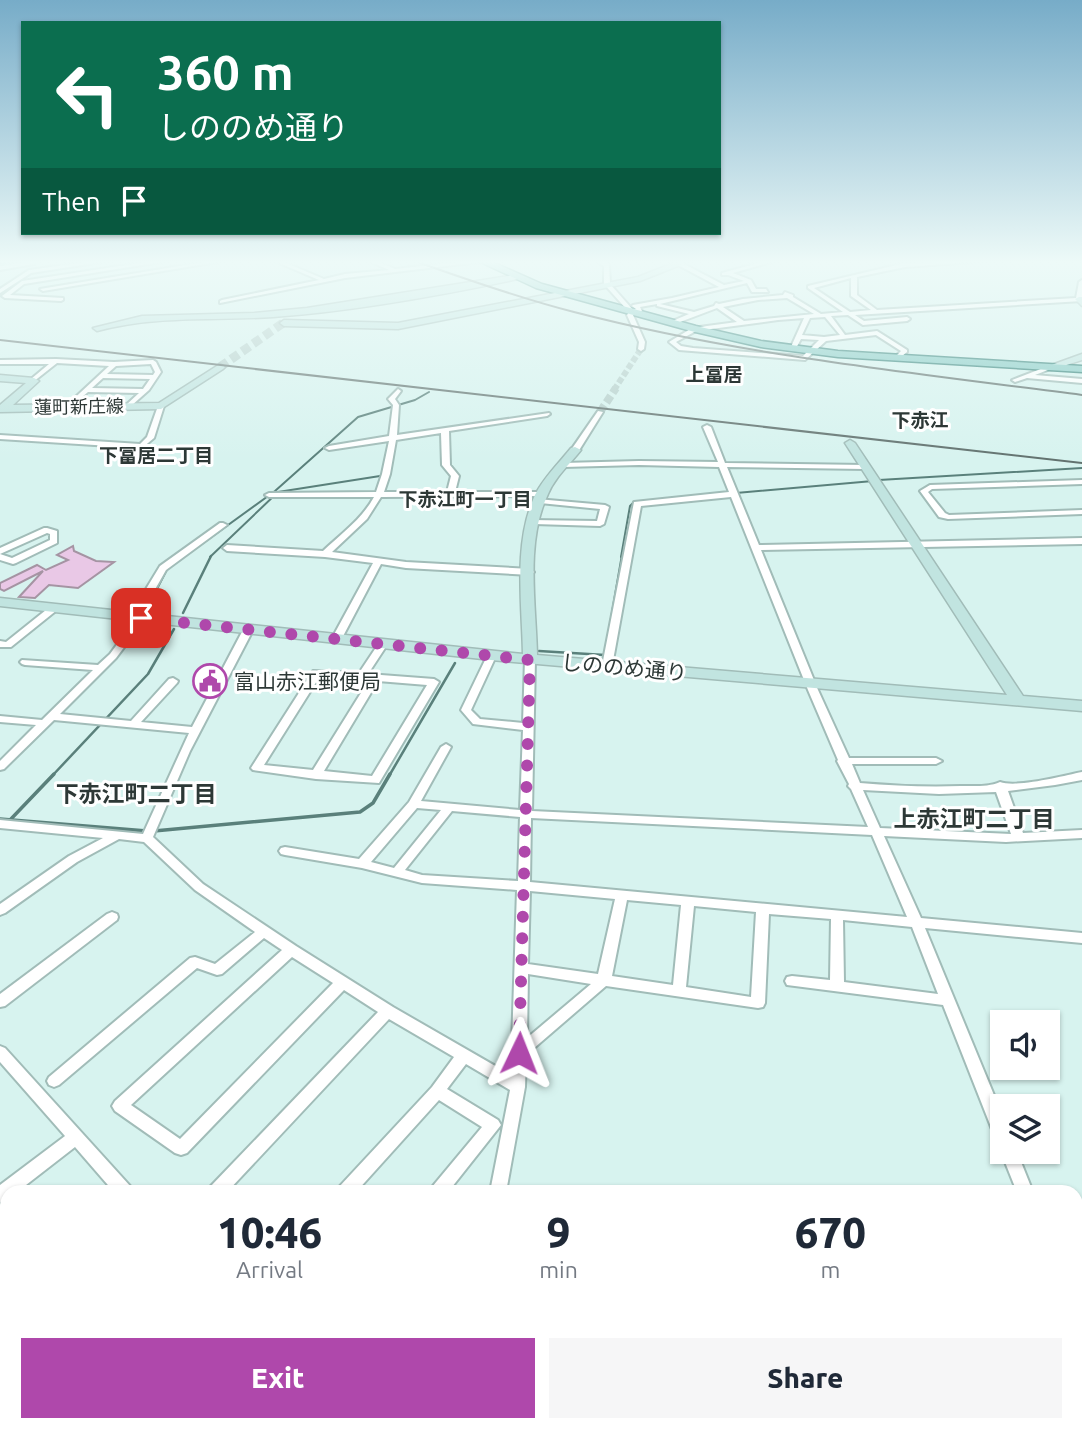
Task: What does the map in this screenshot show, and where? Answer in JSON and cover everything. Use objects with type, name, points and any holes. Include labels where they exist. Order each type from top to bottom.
[{"type":"main road","points":[[97,328],[103,327]]},
{"type":"main road","points":[[686,327],[811,351],[1082,369]]},
{"type":"main road","points":[[1051,368],[1082,358]]},
{"type":"main road","points":[[161,406],[220,367]]},
{"type":"main road","name":"蓮町新庄線","points":[[0,378],[33,380]]},
{"type":"main road","name":"蓮町新庄線","points":[[1,410],[33,380]]},
{"type":"main road","name":"蓮町新庄線","points":[[1,410],[69,406],[161,406]]},
{"type":"main road","points":[[850,443],[1018,700]]},
{"type":"main road","points":[[530,660],[530,572],[534,522],[541,497],[575,450]]},
{"type":"main road","name":"しののめ通り","points":[[0,602],[530,660],[1082,706]]},
{"type":"street","points":[[635,327],[642,342],[641,349]]},
{"type":"street","points":[[710,327],[694,329],[672,342],[674,346],[805,358],[824,339]]},
{"type":"street","points":[[793,349],[804,327]]},
{"type":"street","points":[[834,327],[844,337]]},
{"type":"street","points":[[801,337],[824,339],[877,333],[905,351],[897,358]]},
{"type":"street","points":[[0,362],[153,362],[158,372],[145,391],[129,405]]},
{"type":"street","points":[[33,380],[55,362]]},
{"type":"street","points":[[69,406],[114,363]]},
{"type":"street","points":[[1015,380],[1051,368]]},
{"type":"street","points":[[101,376],[155,377]]},
{"type":"street","points":[[1026,376],[1082,380]]},
{"type":"street","points":[[86,390],[145,391]]},
{"type":"street","points":[[325,554],[369,511],[379,494],[393,439],[396,405],[391,399],[398,391]]},
{"type":"street","points":[[0,437],[142,446],[150,438],[161,406]]},
{"type":"street","points":[[575,450],[600,412]]},
{"type":"street","points":[[329,448],[547,414]]},
{"type":"street","points":[[707,427],[810,683],[917,924],[990,1105]]},
{"type":"street","points":[[445,431],[446,465],[455,476],[451,492]]},
{"type":"street","points":[[563,465],[634,461],[865,467]]},
{"type":"street","points":[[1082,482],[930,487],[924,491],[942,515],[948,517],[1082,512]]},
{"type":"street","points":[[269,495],[451,492],[541,497],[604,507],[600,524],[534,522]]},
{"type":"street","points":[[607,666],[636,504],[734,494]]},
{"type":"street","points":[[0,767],[100,668],[137,618],[163,568],[223,525]]},
{"type":"street","points":[[0,551],[47,530],[54,533],[54,541],[13,561],[0,557]]},
{"type":"street","points":[[756,548],[1082,541]]},
{"type":"street","points":[[228,548],[530,572]]},
{"type":"street","points":[[336,640],[378,562]]},
{"type":"street","points":[[0,644],[8,645],[54,608]]},
{"type":"street","points":[[149,833],[196,731],[248,630]]},
{"type":"street","points":[[362,676],[382,645]]},
{"type":"street","points":[[491,656],[466,710],[477,722],[528,727]]},
{"type":"street","points":[[499,1185],[518,1087],[530,660]]},
{"type":"street","points":[[25,662],[100,668]]},
{"type":"street","points":[[317,673],[375,678],[434,682],[375,780],[257,768],[317,673]]},
{"type":"street","points":[[316,775],[375,678]]},
{"type":"street","points":[[134,724],[173,681]]},
{"type":"street","points":[[0,719],[134,724],[196,731]]},
{"type":"street","points":[[362,864],[414,804],[446,747]]},
{"type":"street","points":[[843,761],[936,761]]},
{"type":"street","points":[[854,786],[913,792],[1055,783],[1082,776]]},
{"type":"street","points":[[1000,786],[1018,837]]},
{"type":"street","points":[[414,804],[447,810],[874,831],[1018,837],[1082,834]]},
{"type":"street","points":[[397,872],[447,810]]},
{"type":"street","points":[[0,824],[118,835],[149,833]]},
{"type":"street","points":[[149,833],[199,887],[388,1012],[518,1087]]},
{"type":"street","points":[[2,907],[73,859],[118,835]]},
{"type":"street","points":[[285,851],[362,864],[422,880],[523,886],[1082,938]]},
{"type":"street","points":[[519,1053],[604,980],[622,895]]},
{"type":"street","points":[[679,991],[688,902]]},
{"type":"street","points":[[521,968],[758,1003],[763,909]]},
{"type":"street","points":[[837,916],[837,986]]},
{"type":"street","points":[[0,1002],[112,917]]},
{"type":"street","points":[[54,1081],[195,962],[217,971],[264,931]]},
{"type":"street","points":[[291,950],[120,1106],[180,1149],[342,983]]},
{"type":"street","points":[[792,981],[947,1000]]},
{"type":"street","points":[[223,1185],[388,1012]]},
{"type":"street","points":[[0,1052],[119,1185]]},
{"type":"street","points":[[351,1185],[436,1091],[464,1055]]},
{"type":"street","points":[[436,1091],[493,1125],[445,1185]]},
{"type":"street","points":[[13,1185],[76,1137]]},
{"type":"street","points":[[1014,1164],[1022,1185]]},
{"type":"building","points":[[73,546],[74,551],[96,561],[114,562],[78,588],[49,585],[35,598],[19,597],[43,571],[4,591],[0,589],[0,583],[37,565],[46,570],[68,560],[57,555]]},
{"type":"waterway","points":[[188,554],[275,491],[358,417],[415,400],[429,392]]},
{"type":"waterway","points":[[879,480],[1082,468]]},
{"type":"waterway","points":[[211,556],[278,492],[380,476]]},
{"type":"waterway","points":[[736,493],[873,481]]},
{"type":"waterway","points":[[621,557],[630,506],[634,502],[653,500]]},
{"type":"waterway","points":[[183,613],[211,556]]},
{"type":"waterway","points":[[609,631],[622,556]]},
{"type":"waterway","points":[[146,610],[168,567]]},
{"type":"waterway","points":[[52,776],[148,674],[174,629]]},
{"type":"waterway","points":[[539,651],[605,655]]},
{"type":"waterway","points":[[389,776],[455,663]]},
{"type":"waterway","points":[[10,820],[54,774]]},
{"type":"waterway","points":[[154,831],[360,812],[373,803],[390,774]]},
{"type":"waterway","points":[[0,819],[10,820]]},
{"type":"waterway","points":[[10,820],[147,831]]},
{"type":"tunnel","points":[[220,367],[278,327]]},
{"type":"tunnel","points":[[614,390],[641,349]]},
{"type":"tunnel","points":[[600,412],[616,388]]},
{"type":"railway","points":[[636,327],[826,361],[1082,395]]},
{"type":"railway","points":[[0,340],[1082,463]]},
{"type":"place","name":"富山赤江郵便局","points":[[210,681]]},
{"type":"district","name":"上冨居","points":[[714,374]]},
{"type":"district","name":"下赤江","points":[[920,420]]},
{"type":"district","name":"下冨居二丁目","points":[[156,455]]},
{"type":"district","name":"下赤江町一丁目","points":[[465,499]]},
{"type":"district","name":"下赤江町二丁目","points":[[136,793]]},
{"type":"district","name":"上赤江町二丁目","points":[[974,818]]},
{"type":"route","points":[[141,618],[530,660],[519,1053]]}]
